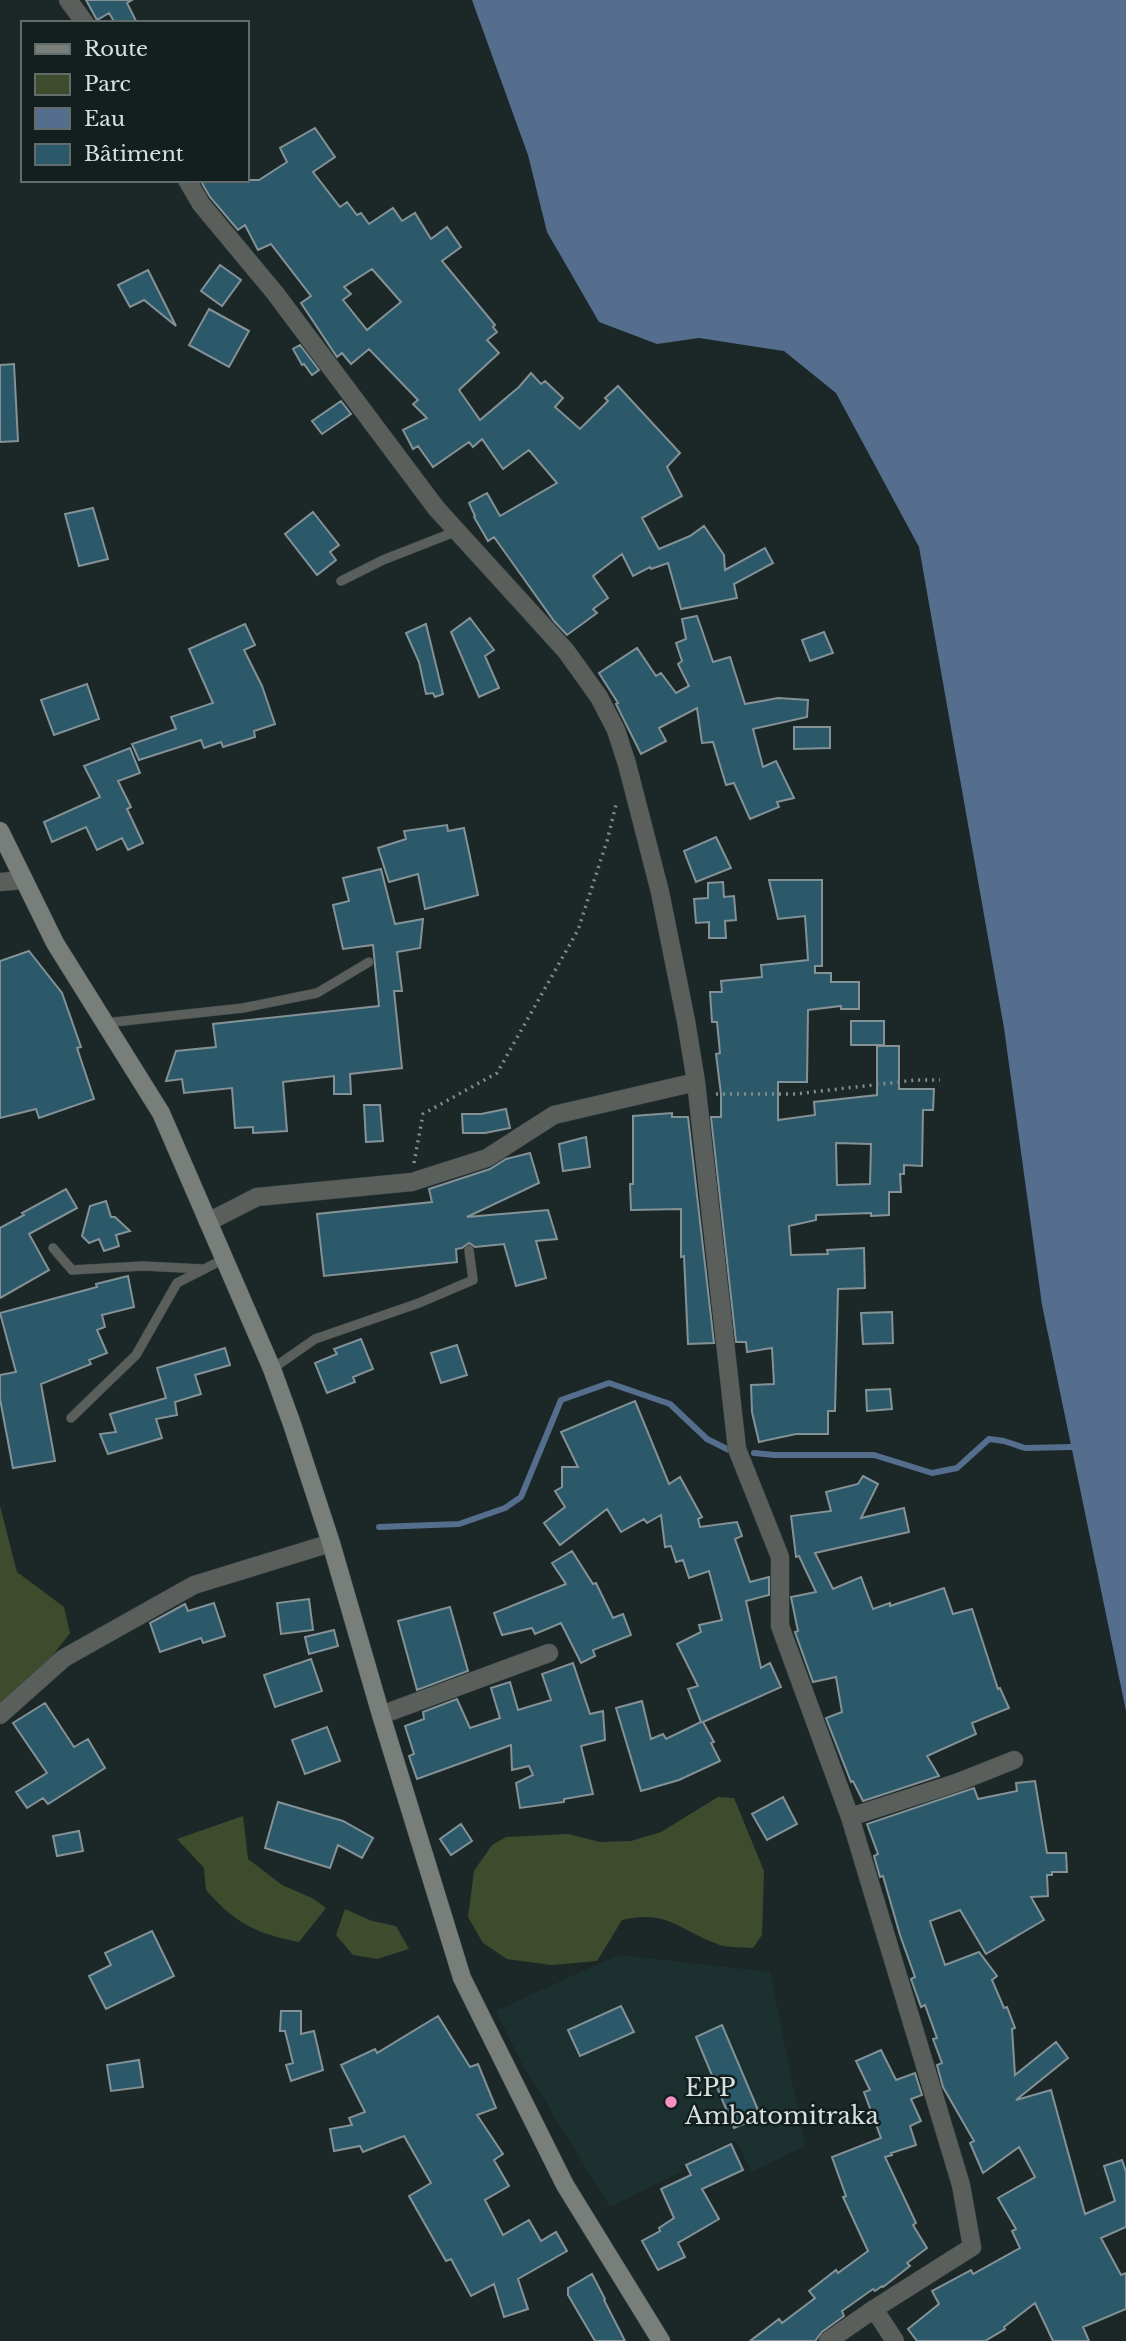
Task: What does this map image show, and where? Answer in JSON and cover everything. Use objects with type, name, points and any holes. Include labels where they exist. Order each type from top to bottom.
[{"type":"main road","points":[[0,831],[55,943],[161,1113],[272,1369],[331,1543],[462,1978],[565,2185],[661,2341]]},
{"type":"street","points":[[68,0],[84,21]]},
{"type":"street","points":[[188,182],[201,204],[275,293],[436,509],[566,651],[599,697],[616,730],[627,764],[660,892],[686,1021],[737,1449],[780,1557],[780,1626],[850,1817],[961,2185],[972,2247],[828,2341]]},
{"type":"street","points":[[0,882],[24,880]]},
{"type":"street","points":[[208,1222],[257,1197],[412,1182],[487,1158],[554,1115],[696,1088]]},
{"type":"street","points":[[0,1715],[64,1658],[194,1586],[331,1543]]},
{"type":"street","points":[[381,1715],[549,1653]]},
{"type":"street","points":[[850,1817],[956,1783],[1014,1760]]},
{"type":"street","points":[[874,2309],[895,2341]]},
{"type":"lane","points":[[341,581],[383,560],[457,531]]},
{"type":"lane","points":[[105,1023],[243,1008],[317,993],[369,962]]},
{"type":"lane","points":[[53,1248],[72,1270],[143,1266],[204,1269]]},
{"type":"lane","points":[[272,1369],[315,1339],[419,1303],[473,1280],[469,1250]]},
{"type":"lane","points":[[71,1418],[136,1355],[177,1283],[224,1259]]},
{"type":"path","points":[[412,1182],[423,1114],[497,1073],[578,930],[617,802]]},
{"type":"path","points":[[696,1088],[795,1094],[916,1080],[940,1080]]},
{"type":"shaded area","name":"EPP Ambatomitraka","points":[[618,1955],[770,1972],[805,2146],[751,2172],[736,2140],[681,2166],[682,2171],[610,2207],[523,2065],[496,2011]]},
{"type":"green space","points":[[0,1506],[17,1572],[64,1607],[70,1633],[27,1689],[0,1706]]},
{"type":"green space","points":[[718,1797],[734,1798],[764,1871],[762,1935],[753,1948],[720,1945],[663,1920],[638,1917],[622,1920],[597,1961],[552,1965],[507,1959],[483,1943],[468,1917],[474,1871],[492,1845],[506,1837],[568,1834],[600,1842],[631,1841],[661,1832]]},
{"type":"green space","points":[[243,1816],[248,1859],[282,1885],[312,1898],[326,1908],[299,1942],[258,1931],[227,1911],[206,1890],[204,1868],[177,1839]]},
{"type":"green space","points":[[345,1909],[372,1921],[396,1926],[409,1949],[377,1959],[353,1955],[336,1935]]},
{"type":"water","points":[[472,0],[1126,0],[1126,1711],[1042,1305],[1004,1028],[919,547],[836,393],[784,351],[699,338],[657,344],[599,322],[547,232],[528,155]]},
{"type":"building","points":[[86,0],[132,0],[127,3],[136,21],[114,21],[109,13],[97,20]]},
{"type":"building","points":[[315,128],[335,157],[313,172],[340,207],[347,202],[357,215],[361,213],[369,224],[393,208],[402,221],[415,213],[431,239],[447,227],[461,247],[442,261],[495,325],[493,327],[497,332],[487,340],[499,353],[459,390],[480,420],[519,387],[531,373],[541,384],[545,381],[563,398],[555,407],[580,429],[608,401],[605,398],[618,386],[680,453],[667,467],[682,496],[642,518],[659,549],[690,536],[704,526],[724,555],[725,570],[765,548],[773,563],[734,584],[737,598],[681,609],[668,563],[651,569],[650,567],[633,576],[622,554],[593,576],[608,598],[593,609],[597,613],[567,635],[494,537],[488,541],[469,503],[487,493],[500,516],[557,483],[529,450],[503,469],[482,439],[473,447],[469,442],[433,467],[418,446],[413,449],[403,430],[427,418],[413,404],[418,400],[369,349],[351,364],[342,353],[337,357],[301,303],[311,296],[271,244],[258,250],[245,225],[238,230],[210,197],[202,182],[259,180],[287,162],[280,148]],"holes":[[[372,269],[401,302],[367,330],[343,300],[351,294],[344,287]]]},
{"type":"building","points":[[220,265],[241,280],[222,306],[201,291]]},
{"type":"building","points":[[148,270],[176,326],[144,300],[130,307],[118,285]]},
{"type":"building","points":[[209,309],[249,331],[229,367],[189,345]]},
{"type":"building","points":[[300,345],[319,370],[312,375],[304,364],[302,365],[293,349]]},
{"type":"building","points":[[14,364],[18,441],[0,442],[0,365]]},
{"type":"building","points":[[341,401],[351,414],[322,434],[312,421]]},
{"type":"building","points":[[93,508],[108,559],[79,566],[65,514]]},
{"type":"building","points":[[313,512],[339,545],[330,552],[336,560],[317,575],[285,534]]},
{"type":"building","points":[[697,616],[713,662],[730,657],[745,704],[778,698],[808,700],[807,717],[753,729],[763,767],[776,761],[794,798],[777,802],[779,807],[750,819],[734,783],[726,785],[713,742],[702,743],[697,708],[659,728],[666,741],[641,754],[616,704],[618,703],[599,673],[637,648],[656,676],[661,673],[676,693],[689,686],[678,664],[682,661],[676,643],[686,639],[682,619]]},
{"type":"building","points":[[470,618],[494,650],[485,656],[499,688],[479,697],[451,632]]},
{"type":"building","points":[[245,624],[255,645],[244,650],[262,686],[275,724],[254,731],[255,737],[223,747],[221,742],[204,748],[201,740],[139,760],[132,744],[176,729],[171,717],[213,703],[189,649]]},
{"type":"building","points":[[426,624],[443,694],[435,697],[433,693],[426,694],[419,662],[406,633]]},
{"type":"building","points":[[824,632],[833,653],[810,661],[802,640]]},
{"type":"building","points":[[87,684],[99,719],[54,735],[41,700]]},
{"type":"building","points":[[794,727],[830,727],[830,748],[794,749]]},
{"type":"building","points":[[130,748],[140,773],[118,781],[131,807],[127,809],[143,843],[128,850],[122,838],[97,850],[86,827],[52,842],[44,822],[100,797],[84,766]]},
{"type":"building","points":[[447,825],[448,831],[464,828],[478,895],[425,909],[418,874],[389,882],[378,848],[406,839],[404,831]]},
{"type":"building","points":[[716,837],[731,868],[696,882],[684,851]]},
{"type":"building","points":[[381,869],[395,924],[423,919],[420,948],[397,952],[402,991],[394,991],[402,1068],[350,1074],[351,1094],[334,1094],[334,1076],[283,1082],[287,1131],[253,1133],[253,1127],[235,1128],[232,1088],[184,1093],[182,1079],[166,1081],[176,1051],[216,1047],[213,1024],[379,1006],[373,945],[343,949],[333,905],[349,901],[343,878]]},
{"type":"building","points":[[769,880],[822,880],[822,966],[815,966],[815,973],[831,973],[831,982],[859,982],[859,1009],[841,1009],[841,1006],[808,1010],[807,1082],[778,1082],[778,1120],[815,1115],[814,1102],[877,1095],[877,1046],[899,1046],[899,1089],[934,1089],[933,1110],[923,1110],[922,1166],[904,1165],[904,1174],[900,1174],[901,1192],[889,1192],[889,1215],[816,1215],[816,1220],[789,1226],[791,1255],[828,1254],[827,1250],[864,1248],[865,1288],[838,1289],[835,1411],[828,1411],[828,1434],[796,1434],[759,1442],[752,1412],[751,1385],[774,1384],[772,1348],[747,1352],[746,1342],[736,1342],[711,1117],[721,1117],[721,1094],[716,1054],[720,1053],[717,1022],[712,1022],[710,992],[722,992],[721,981],[762,977],[761,965],[808,960],[805,916],[778,919]],"holes":[[[836,1143],[871,1144],[870,1184],[837,1185]]]},
{"type":"building","points":[[723,882],[724,897],[734,896],[736,920],[725,921],[726,938],[709,938],[709,922],[696,923],[694,899],[708,898],[708,883]]},
{"type":"building","points":[[29,951],[62,993],[81,1047],[77,1048],[94,1099],[39,1118],[36,1109],[0,1118],[0,961]]},
{"type":"building","points":[[851,1021],[884,1021],[884,1045],[851,1045]]},
{"type":"building","points":[[364,1105],[380,1105],[383,1141],[366,1142]]},
{"type":"building","points":[[506,1109],[510,1128],[485,1133],[463,1133],[462,1114],[481,1114]]},
{"type":"building","points":[[672,1113],[672,1117],[688,1117],[714,1343],[688,1344],[684,1256],[681,1257],[681,1209],[631,1210],[633,1116]]},
{"type":"building","points":[[586,1137],[590,1167],[563,1171],[559,1144]]},
{"type":"building","points":[[530,1153],[539,1183],[467,1217],[548,1210],[557,1239],[536,1241],[546,1278],[516,1286],[504,1244],[475,1247],[469,1243],[456,1249],[457,1262],[324,1276],[317,1214],[432,1202],[429,1189],[490,1169],[506,1159]]},
{"type":"building","points":[[66,1189],[77,1208],[29,1234],[49,1270],[0,1298],[0,1228]]},
{"type":"building","points":[[106,1201],[111,1217],[115,1217],[130,1231],[116,1235],[119,1246],[104,1251],[99,1239],[89,1243],[82,1236],[90,1206]]},
{"type":"building","points":[[128,1276],[134,1307],[102,1315],[105,1327],[97,1330],[107,1353],[89,1360],[91,1364],[41,1384],[55,1461],[13,1468],[0,1399],[0,1375],[16,1372],[0,1313]]},
{"type":"building","points":[[892,1312],[893,1343],[863,1344],[861,1313]]},
{"type":"building","points":[[361,1339],[373,1369],[353,1377],[355,1382],[327,1393],[315,1363],[337,1354],[334,1349]]},
{"type":"building","points":[[457,1345],[467,1375],[441,1383],[431,1353]]},
{"type":"building","points":[[225,1348],[230,1365],[195,1375],[201,1394],[175,1402],[177,1415],[156,1419],[162,1438],[108,1454],[100,1434],[116,1432],[110,1414],[166,1398],[157,1368]]},
{"type":"building","points":[[890,1389],[892,1409],[867,1411],[866,1390]]},
{"type":"building","points":[[635,1401],[669,1484],[680,1477],[702,1517],[698,1519],[700,1527],[737,1522],[742,1536],[735,1539],[750,1582],[769,1577],[769,1595],[746,1601],[761,1668],[770,1663],[781,1687],[703,1722],[720,1761],[679,1780],[641,1791],[616,1708],[642,1701],[651,1739],[663,1734],[666,1739],[701,1722],[688,1689],[698,1686],[677,1644],[701,1632],[699,1625],[722,1620],[709,1571],[689,1578],[683,1560],[676,1562],[671,1546],[665,1547],[661,1515],[647,1523],[644,1519],[621,1532],[607,1509],[560,1545],[544,1523],[565,1507],[555,1491],[562,1487],[562,1467],[578,1467],[561,1432]]},
{"type":"building","points":[[863,1476],[878,1484],[861,1518],[904,1508],[909,1532],[815,1553],[833,1589],[861,1577],[873,1609],[944,1588],[953,1614],[972,1609],[998,1689],[1000,1688],[1009,1708],[972,1723],[976,1734],[927,1756],[939,1776],[863,1801],[853,1781],[851,1782],[826,1718],[842,1712],[836,1677],[813,1682],[795,1632],[798,1631],[791,1597],[816,1592],[799,1556],[796,1557],[791,1516],[831,1511],[826,1492],[858,1484]]},
{"type":"building","points":[[572,1551],[593,1584],[596,1583],[613,1618],[623,1614],[631,1635],[593,1650],[595,1656],[581,1663],[561,1623],[535,1634],[532,1628],[502,1635],[494,1613],[566,1584],[552,1563]]},
{"type":"building","points":[[309,1599],[313,1630],[281,1634],[277,1603]]},
{"type":"building","points":[[214,1603],[225,1636],[203,1643],[201,1638],[160,1652],[150,1623],[185,1604],[188,1611]]},
{"type":"building","points":[[450,1607],[468,1671],[417,1690],[398,1621]]},
{"type":"building","points":[[334,1630],[338,1646],[309,1654],[305,1637]]},
{"type":"building","points":[[311,1659],[322,1691],[275,1707],[264,1675]]},
{"type":"building","points":[[573,1663],[590,1714],[603,1711],[605,1740],[581,1746],[593,1794],[564,1799],[564,1802],[520,1808],[516,1783],[533,1775],[529,1766],[512,1770],[511,1745],[417,1779],[409,1756],[414,1754],[405,1726],[424,1719],[423,1712],[457,1699],[470,1728],[500,1718],[491,1688],[510,1682],[518,1710],[551,1700],[542,1674]]},
{"type":"building","points":[[45,1703],[74,1747],[88,1739],[105,1768],[48,1804],[43,1798],[27,1808],[16,1792],[47,1773],[13,1723]]},
{"type":"building","points":[[327,1727],[340,1761],[305,1774],[292,1740]]},
{"type":"building","points":[[1035,1781],[1047,1853],[1066,1853],[1067,1872],[1052,1872],[1052,1875],[1047,1875],[1048,1896],[1031,1897],[1044,1920],[986,1954],[960,1910],[930,1921],[945,1965],[979,1952],[997,1976],[992,1980],[1015,2028],[1012,2029],[1015,2075],[1056,2042],[1068,2058],[1016,2100],[1051,2090],[1085,2214],[1115,2201],[1104,2166],[1122,2160],[1126,2172],[1126,2227],[1101,2238],[1121,2275],[1126,2273],[1126,2309],[1083,2327],[1089,2341],[1053,2341],[1035,2303],[1004,2327],[1005,2329],[985,2341],[917,2341],[908,2329],[939,2304],[932,2291],[971,2270],[973,2274],[1020,2248],[1012,2231],[1016,2229],[998,2198],[1035,2177],[1019,2147],[983,2173],[970,2143],[974,2141],[943,2087],[937,2065],[942,2063],[933,2039],[937,2038],[925,2005],[921,2007],[911,1979],[915,1977],[883,1876],[880,1877],[874,1856],[878,1854],[867,1824],[974,1788],[978,1799],[1017,1791],[1016,1783]]},
{"type":"building","points":[[783,1797],[797,1824],[767,1840],[752,1814]]},
{"type":"building","points":[[278,1802],[343,1821],[373,1838],[362,1858],[338,1845],[330,1868],[265,1848]]},
{"type":"building","points":[[461,1824],[472,1841],[451,1855],[440,1839]]},
{"type":"building","points":[[79,1831],[83,1851],[57,1856],[53,1836]]},
{"type":"building","points":[[152,1931],[174,1976],[106,2009],[89,1976],[111,1965],[105,1953]]},
{"type":"building","points":[[621,2006],[634,2032],[580,2056],[568,2030]]},
{"type":"building","points":[[281,2011],[301,2011],[301,2034],[314,2031],[323,2070],[291,2081],[286,2065],[293,2063],[285,2031],[280,2031]]},
{"type":"building","points":[[438,2016],[470,2067],[478,2064],[496,2108],[477,2115],[503,2154],[494,2160],[509,2186],[485,2200],[503,2235],[529,2220],[541,2241],[556,2232],[567,2251],[518,2279],[528,2309],[504,2317],[494,2284],[471,2296],[451,2259],[446,2261],[409,2196],[431,2183],[404,2136],[363,2152],[360,2146],[334,2151],[330,2129],[352,2125],[349,2118],[365,2112],[341,2065],[375,2049],[377,2053]]},
{"type":"building","points":[[722,2025],[761,2117],[734,2128],[696,2037]]},
{"type":"building","points":[[881,2050],[896,2080],[915,2073],[922,2095],[911,2099],[921,2121],[910,2126],[916,2145],[885,2157],[916,2223],[913,2225],[927,2248],[907,2263],[910,2266],[883,2287],[875,2291],[873,2289],[842,2311],[844,2316],[822,2332],[815,2341],[750,2341],[779,2319],[782,2323],[815,2298],[809,2291],[836,2270],[838,2273],[868,2251],[843,2197],[846,2196],[832,2157],[881,2138],[864,2092],[870,2090],[856,2061]]},
{"type":"building","points":[[139,2060],[143,2087],[111,2091],[107,2065]]},
{"type":"building","points":[[731,2144],[743,2170],[702,2189],[719,2219],[678,2243],[685,2257],[658,2270],[642,2241],[660,2231],[659,2228],[674,2218],[661,2189],[691,2175],[686,2165]]},
{"type":"building","points":[[592,2274],[625,2341],[595,2341],[568,2295],[568,2288]]},
{"type":"waterway","points":[[379,1527],[459,1524],[505,1508],[521,1497],[561,1400],[609,1383],[670,1404],[707,1439],[729,1450]]},
{"type":"waterway","points":[[754,1453],[874,1455],[932,1473],[957,1468],[989,1439],[1025,1448],[1071,1447]]},
{"type":"place","name":"EPP Ambatomitraka","points":[[671,2102]]}]
